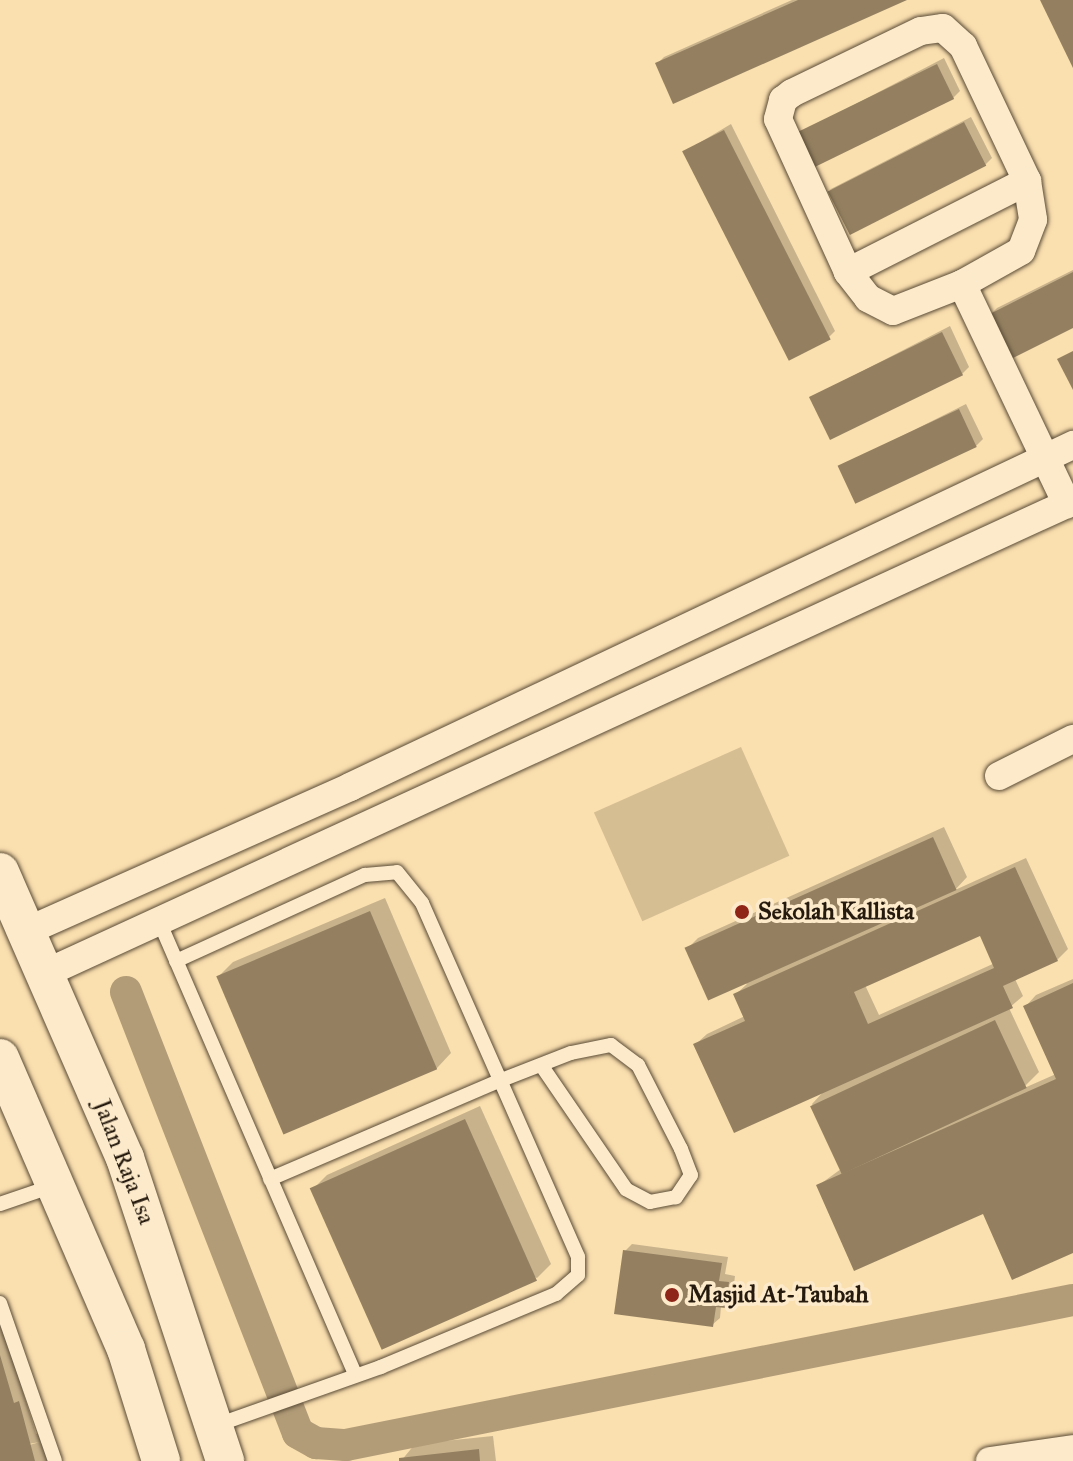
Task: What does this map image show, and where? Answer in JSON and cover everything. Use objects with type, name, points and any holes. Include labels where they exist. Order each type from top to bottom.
[{"type":"main road","name":"Jalan Raja Isa","points":[[0,872],[125,1158],[221,1443]]},
{"type":"main road","points":[[0,1058],[126,1349],[161,1461]]},
{"type":"street","points":[[943,28],[963,46],[1027,181],[1033,220],[1021,251],[962,284],[893,311],[868,298],[848,272],[783,140],[780,108],[792,93],[921,31],[943,28]]},
{"type":"street","points":[[848,272],[1027,181]]},
{"type":"street","points":[[46,973],[369,829],[1070,503],[1045,460],[962,284]]},
{"type":"street","points":[[27,931],[350,787],[1073,445]]},
{"type":"street","points":[[999,776],[1073,739]]},
{"type":"street","points":[[350,787],[369,829]]},
{"type":"street","points":[[990,1461],[1073,1449]]},
{"type":"lane","points":[[176,961],[365,875],[397,872],[422,903],[574,1244],[578,1275],[556,1294],[355,1375],[273,1404],[221,1443]]},
{"type":"lane","points":[[159,921],[355,1375]]},
{"type":"lane","points":[[270,1179],[499,1081],[541,1065],[594,1046],[626,1051],[648,1081],[691,1175],[685,1187],[665,1202],[638,1200],[541,1065]]},
{"type":"lane","points":[[0,1204],[57,1185]]},
{"type":"lane","points":[[0,1303],[55,1461]]},
{"type":"shaded area","points":[[741,747],[789,856],[642,921],[594,812]]},
{"type":"building","points":[[798,0],[907,0],[673,104],[655,63]]},
{"type":"building","points":[[1040,0],[1073,0],[1073,68]]},
{"type":"building","points":[[937,64],[954,99],[815,167],[798,132]]},
{"type":"building","points":[[964,122],[986,166],[850,235],[828,191]]},
{"type":"building","points":[[724,130],[831,339],[789,361],[682,151]]},
{"type":"building","points":[[1073,272],[1073,328],[1011,359],[988,315]]},
{"type":"building","points":[[942,332],[963,375],[830,440],[809,397]]},
{"type":"building","points":[[1073,351],[1073,390],[1057,359]]},
{"type":"building","points":[[959,409],[977,447],[855,504],[838,466]]},
{"type":"building","points":[[933,837],[957,890],[708,1001],[685,948]]},
{"type":"building","points":[[1015,867],[1058,961],[1003,986],[1013,1008],[734,1133],[693,1044],[745,1021],[733,994]],"holes":[[[980,936],[994,968],[868,1024],[854,992]]]},
{"type":"building","points":[[370,911],[437,1069],[283,1135],[216,976]]},
{"type":"building","points":[[1073,983],[1073,1253],[1012,1280],[983,1214],[854,1271],[816,1185],[1056,1079],[1023,1006]]},
{"type":"building","points":[[995,1020],[1027,1088],[842,1174],[810,1106]]},
{"type":"building","points":[[465,1119],[537,1281],[382,1350],[310,1188]]},
{"type":"building","name":"Masjid At-Taubah","points":[[623,1250],[722,1263],[719,1281],[729,1282],[726,1308],[716,1307],[713,1327],[614,1314]]},
{"type":"building","points":[[0,1355],[14,1403],[19,1401],[35,1461],[0,1461]]},
{"type":"building","points":[[479,1449],[480,1461],[399,1461],[399,1458]]},
{"type":"waterway","points":[[126,992],[298,1433],[316,1443],[346,1445],[1073,1300]]},
{"type":"place","name":"Sekolah Kallista","points":[[742,912]]},
{"type":"place","name":"Masjid At-Taubah","points":[[672,1295]]}]
